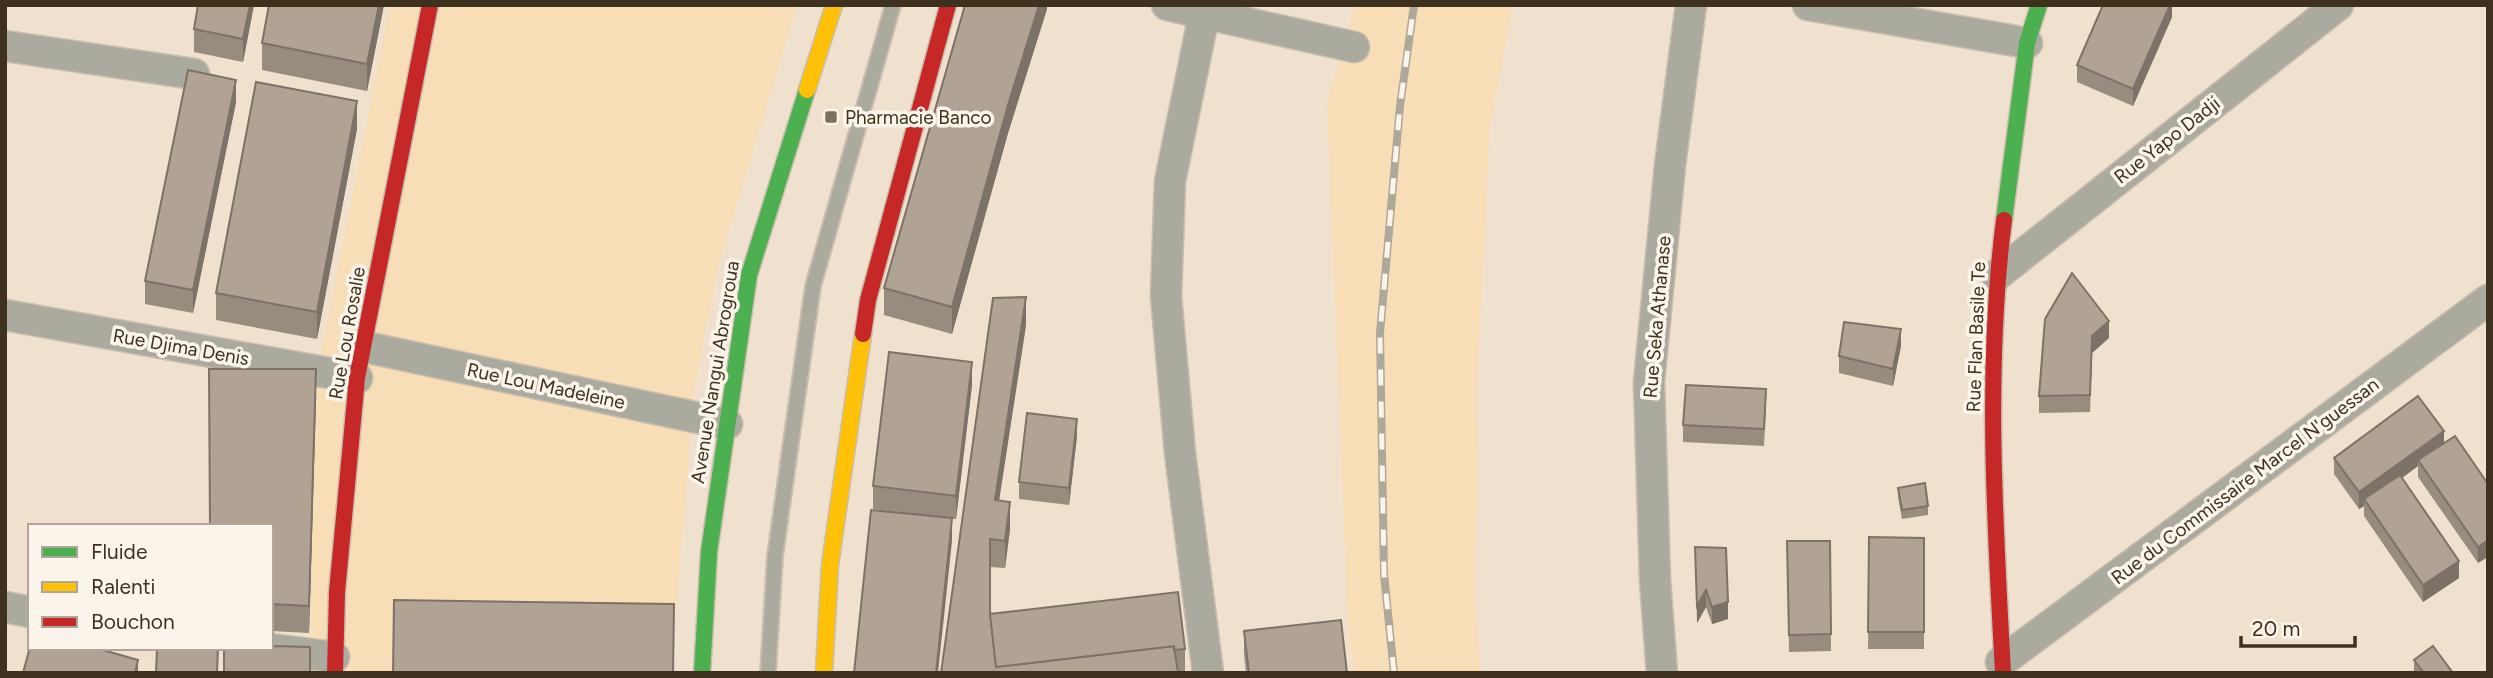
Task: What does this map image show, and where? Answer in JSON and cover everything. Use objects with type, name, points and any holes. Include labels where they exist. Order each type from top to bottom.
[{"type":"street","name":"Rue Lou Rosalie","points":[[335,665],[338,579],[357,378],[430,5]]},
{"type":"street","name":"Avenue Nangui Abrogroua","points":[[702,673],[709,552],[749,275],[834,5]]},
{"type":"street","points":[[824,673],[830,565],[868,300],[948,5]]},
{"type":"street","points":[[1167,5],[1354,47]]},
{"type":"street","name":"Rue Seka Athanase","points":[[1662,673],[1655,580],[1649,382],[1670,165],[1692,5]]},
{"type":"street","points":[[1808,5],[2027,43]]},
{"type":"street","name":"Rue Flan Basile Te","points":[[2002,667],[1993,488],[1997,275],[2027,43],[2039,5]]},
{"type":"street","name":"Rue Yapo Dadji","points":[[1997,275],[2338,5]]},
{"type":"street","points":[[1204,15],[1170,181],[1166,296],[1180,453],[1208,673]]},
{"type":"street","points":[[5,46],[194,74]]},
{"type":"street","name":"Rue du Commissaire Marcel N'guessan","points":[[2002,667],[2488,300]]},
{"type":"street","name":"Rue Djima Denis","points":[[5,315],[357,378]]},
{"type":"street","name":"Rue Lou Madeleine","points":[[365,347],[727,424]]},
{"type":"street","points":[[5,607],[28,612]]},
{"type":"street","points":[[271,650],[335,665]]},
{"type":"lane","points":[[768,673],[775,556],[813,286],[893,5]]},
{"type":"shaded area","points":[[390,5],[797,5],[718,266],[695,385],[674,631],[674,673],[311,673],[311,406]]},
{"type":"shaded area","points":[[1355,5],[1513,5],[1490,126],[1478,365],[1475,596],[1481,673],[1354,673],[1348,622],[1327,103]]},
{"type":"building","points":[[198,5],[250,5],[243,39],[194,29]]},
{"type":"building","points":[[269,5],[379,5],[367,64],[262,43]]},
{"type":"building","points":[[965,5],[1039,5],[1008,105],[952,307],[884,288]]},
{"type":"building","points":[[2103,5],[2170,5],[2133,89],[2077,65]]},
{"type":"building","points":[[188,70],[236,80],[193,290],[145,281]]},
{"type":"building","points":[[256,82],[357,101],[317,312],[216,293]]},
{"type":"building","points":[[2072,273],[2109,321],[2092,336],[2090,395],[2039,396],[2045,319]]},
{"type":"building","points":[[1026,297],[995,500],[1010,502],[1005,541],[990,539],[990,610],[996,667],[1174,646],[1178,673],[941,673],[993,298]]},
{"type":"building","points":[[1844,322],[1901,329],[1893,369],[1839,356]]},
{"type":"building","points":[[889,352],[972,362],[956,496],[873,486]]},
{"type":"building","points":[[209,369],[316,369],[309,606],[273,604],[273,524],[210,524]]},
{"type":"building","points":[[1686,385],[1766,389],[1764,429],[1683,425]]},
{"type":"building","points":[[2418,396],[2444,431],[2359,492],[2334,458]]},
{"type":"building","points":[[1027,413],[1077,419],[1069,488],[1019,482]]},
{"type":"building","points":[[2455,436],[2488,484],[2488,540],[2478,547],[2418,460]]},
{"type":"building","points":[[2400,475],[2459,561],[2423,585],[2364,499]]},
{"type":"building","points":[[1925,483],[1928,506],[1902,510],[1898,488]]},
{"type":"building","points":[[871,510],[952,518],[936,673],[854,673]]},
{"type":"building","points":[[1869,537],[1924,538],[1924,632],[1868,632]]},
{"type":"building","points":[[1787,541],[1830,541],[1831,634],[1789,635]]},
{"type":"building","points":[[1695,547],[1726,548],[1728,602],[1712,607],[1706,590],[1697,606]]},
{"type":"building","points":[[1178,592],[1185,649],[1174,650],[1174,646],[996,667],[990,614]]},
{"type":"building","points":[[394,600],[674,604],[673,673],[393,673]]},
{"type":"building","points":[[1341,620],[1347,673],[1249,673],[1244,631]]},
{"type":"building","points":[[273,646],[310,647],[310,673],[224,673],[224,650],[273,650]]},
{"type":"building","points":[[2433,646],[2453,673],[2424,673],[2414,660]]},
{"type":"building","points":[[29,650],[103,650],[138,660],[135,673],[23,673]]},
{"type":"building","points":[[157,650],[218,650],[217,673],[156,673]]},
{"type":"railway","points":[[1394,673],[1384,574],[1380,333],[1400,106],[1414,5]]},
{"type":"traffic: fast","points":[[2004,220],[2027,43],[2039,5]]},
{"type":"traffic: fast","points":[[702,673],[709,552],[749,275],[807,90]]},
{"type":"traffic: slow","points":[[807,90],[834,5]]},
{"type":"traffic: slow","points":[[824,673],[830,565],[863,334]]},
{"type":"traffic: jam","points":[[335,673],[337,592],[357,378],[430,5]]},
{"type":"traffic: jam","points":[[863,334],[868,300],[948,5]]},
{"type":"traffic: jam","points":[[2003,673],[1993,389],[1998,276],[2004,220]]},
{"type":"place","name":"Pharmacie Banco","points":[[831,117]]}]
